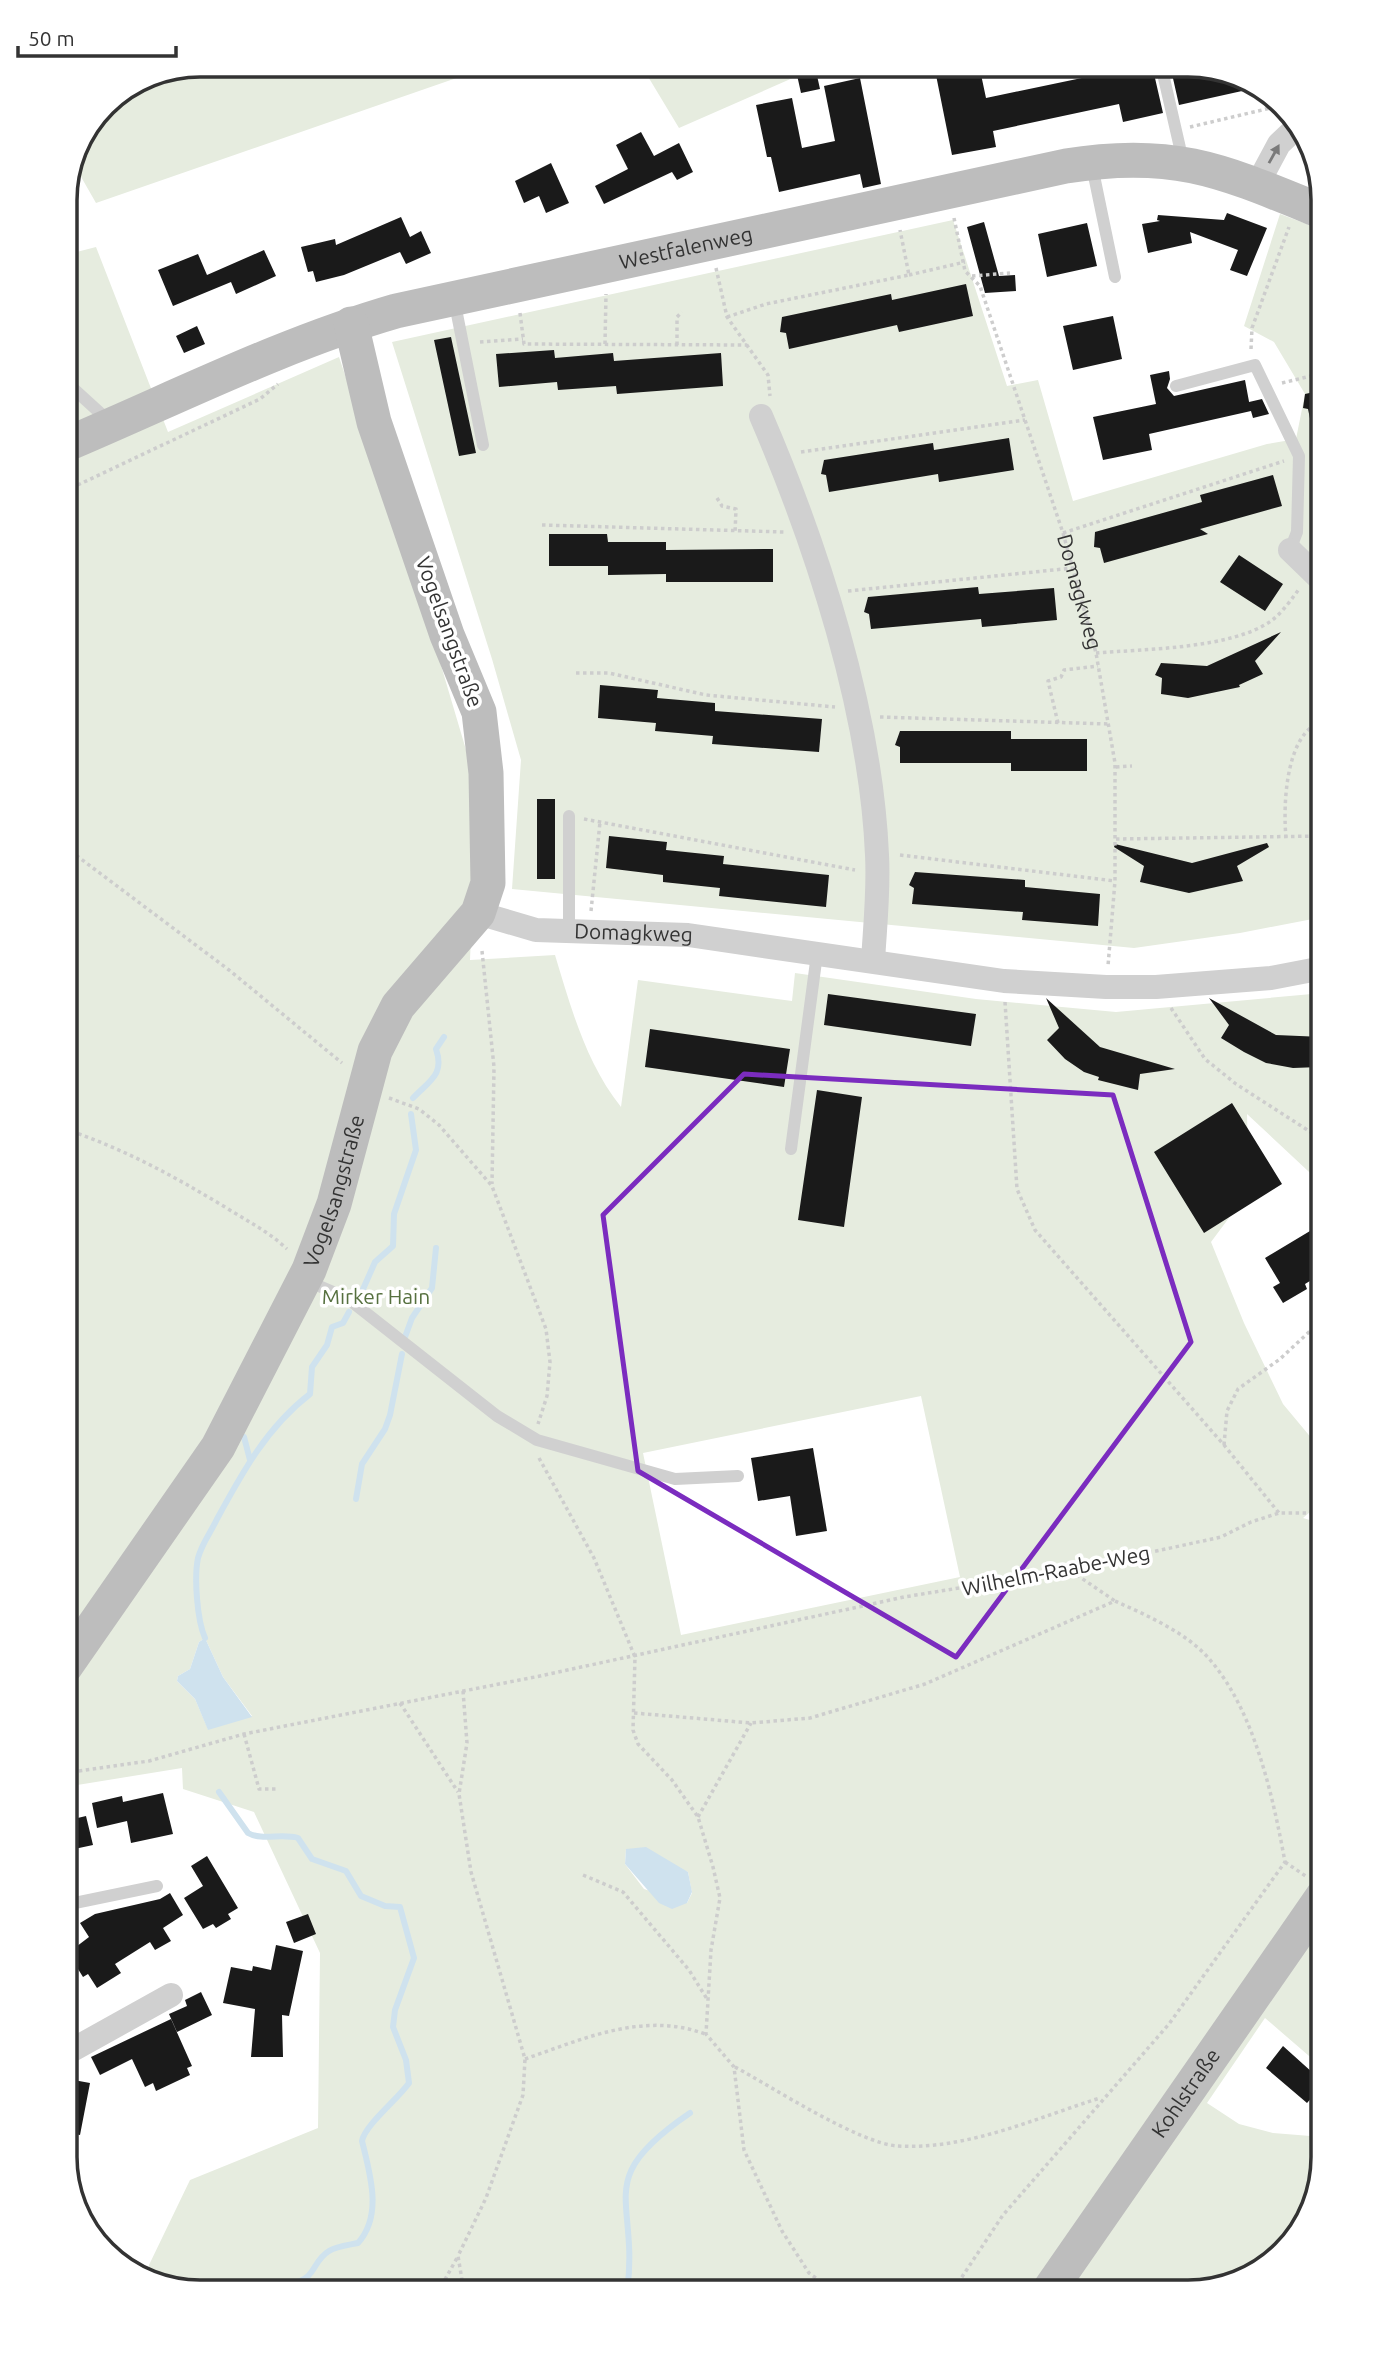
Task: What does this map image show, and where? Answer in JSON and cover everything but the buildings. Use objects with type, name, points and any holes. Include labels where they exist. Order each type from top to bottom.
[{"type":"street","points":[[1257,185],[1279,144],[1291,133]]},
{"type":"street","name":"Westfalenweg","points":[[77,440],[351,324],[453,299],[1091,162],[1147,159],[1180,146],[1216,170],[1311,207]]},
{"type":"street","name":"Vogelsangstraße","points":[[77,1650],[218,1447],[306,1275],[334,1204],[375,1051],[398,1006],[478,913],[488,883],[486,773],[479,712],[447,635],[374,422],[351,324]]},
{"type":"street","points":[[761,416],[807,532],[856,711],[877,863],[873,961]]},
{"type":"street","points":[[1290,550],[1311,570]]},
{"type":"street","name":"Domagkweg","points":[[478,913],[536,930],[688,935],[1004,981],[1106,988],[1271,978],[1311,970]]},
{"type":"street","name":"Kohlstraße","points":[[1056,2280],[1311,1919]]},
{"type":"street","points":[[77,2047],[171,1996]]},
{"type":"lane","points":[[1164,77],[1180,146]]},
{"type":"lane","points":[[1091,162],[1115,276]]},
{"type":"lane","points":[[453,299],[483,445]]},
{"type":"lane","points":[[1176,386],[1255,365],[1299,456],[1297,532],[1290,550]]},
{"type":"lane","points":[[77,392],[113,425]]},
{"type":"lane","points":[[569,816],[579,933]]},
{"type":"lane","points":[[791,1149],[817,954]]},
{"type":"lane","name":"Vogelsangstraße","points":[[306,1275],[347,1298],[497,1416],[537,1440],[675,1479],[738,1476]]},
{"type":"lane","points":[[77,1902],[157,1885]]},
{"type":"path","points":[[1180,146],[1270,109]]},
{"type":"path","points":[[1255,365],[1250,346],[1252,328],[1311,207]]},
{"type":"path","name":"Domagkweg","points":[[966,213],[953,216],[965,271],[981,286],[1063,533],[1096,653],[1109,724],[1115,767],[1116,839],[1106,988]]},
{"type":"path","points":[[909,275],[899,228],[913,225]]},
{"type":"path","points":[[727,317],[766,304],[965,262]]},
{"type":"path","points":[[716,266],[727,317],[768,375],[771,394],[761,416]]},
{"type":"path","points":[[972,276],[1010,273]]},
{"type":"path","points":[[594,293],[606,290],[605,345]]},
{"type":"path","points":[[508,312],[520,310],[524,344],[747,345]]},
{"type":"path","points":[[677,345],[677,317],[681,312]]},
{"type":"path","points":[[463,343],[523,340]]},
{"type":"path","points":[[1267,390],[1292,379],[1311,375]]},
{"type":"path","points":[[77,485],[260,399],[284,377],[270,381]]},
{"type":"path","points":[[778,456],[1026,420]]},
{"type":"path","points":[[1063,533],[1299,456]]},
{"type":"path","points":[[718,498],[722,506],[736,509],[734,533]]},
{"type":"path","points":[[542,525],[734,533],[807,532]]},
{"type":"path","points":[[826,595],[866,587],[1073,568]]},
{"type":"path","points":[[1096,653],[1207,643],[1257,628],[1279,613],[1311,583]]},
{"type":"path","points":[[1058,723],[1048,681],[1061,677],[1064,670],[1098,666]]},
{"type":"path","points":[[576,673],[609,673],[705,695],[856,711],[1109,724]]},
{"type":"path","points":[[1286,838],[1285,798],[1292,762],[1304,734],[1311,728]]},
{"type":"path","points":[[1115,767],[1132,766]]},
{"type":"path","points":[[569,816],[877,863],[1115,881]]},
{"type":"path","points":[[579,933],[600,822]]},
{"type":"path","points":[[1116,839],[1311,837]]},
{"type":"path","points":[[77,856],[298,1026],[345,1066],[364,1089],[419,1109],[439,1125],[492,1186],[546,1329],[550,1362],[547,1396],[537,1427],[534,1450],[594,1558],[635,1657],[633,1730],[638,1744],[672,1780],[698,1817],[720,1898],[711,1950],[706,2034]]},
{"type":"path","points":[[478,913],[494,1067],[492,1186]]},
{"type":"path","points":[[1004,981],[1017,1189],[1035,1230],[1224,1445],[1279,1513],[1311,1513]]},
{"type":"path","points":[[1156,986],[1205,1059],[1236,1084],[1311,1132]]},
{"type":"path","points":[[77,1133],[116,1147],[176,1178],[272,1235],[306,1275]]},
{"type":"path","points":[[1224,1445],[1227,1411],[1238,1390],[1280,1359],[1311,1330]]},
{"type":"path","name":"Wilhelm-Raabe-Weg","points":[[77,1771],[149,1760],[244,1734],[635,1657],[904,1598],[1069,1570],[1221,1537],[1251,1522],[1279,1513]]},
{"type":"path","points":[[960,2280],[1003,2215],[1102,2097],[1169,2024],[1285,1862],[1273,1797],[1248,1728],[1211,1660],[1183,1637],[1115,1601],[1069,1570]]},
{"type":"path","points":[[634,1713],[751,1723],[810,1718],[925,1684],[1115,1601]]},
{"type":"path","points":[[445,2280],[486,2198],[523,2095],[525,2059],[471,1872],[459,1794],[467,1743],[463,1690]]},
{"type":"path","points":[[400,1703],[459,1794]]},
{"type":"path","points":[[698,1817],[751,1723]]},
{"type":"path","points":[[244,1734],[259,1788],[279,1789]]},
{"type":"path","points":[[583,1875],[622,1892],[690,1969],[708,2001]]},
{"type":"path","points":[[525,2059],[632,2025],[664,2025],[706,2034],[734,2067],[835,2122],[896,2146],[955,2143],[1102,2097]]},
{"type":"path","points":[[734,2067],[744,2150],[782,2231],[809,2273],[819,2280]]},
{"type":"path","points":[[458,2256],[462,2280]]},
{"type":"highlighted area","points":[[744,1074],[1113,1095],[1191,1342],[956,1657],[638,1471],[603,1215]]},
{"type":"green space","points":[[192,77],[459,77],[96,203],[80,175],[86,153],[113,113],[153,86]]},
{"type":"green space","points":[[648,77],[795,77],[679,128]]},
{"type":"green space","points":[[1280,214],[1311,226],[1311,919],[1240,933],[1134,948],[512,889],[521,760],[392,342],[953,220],[1007,386],[1038,380],[1073,501],[1267,444],[1296,439],[1305,394],[1274,342],[1244,326]]},
{"type":"green space","name":"Mirker Hain","points":[[96,247],[168,432],[339,357],[432,635],[477,787],[470,960],[555,955],[589,1054],[621,1107],[638,980],[792,1001],[795,973],[976,999],[1116,1012],[1311,994],[1311,1174],[1247,1114],[1249,1191],[1211,1242],[1244,1323],[1283,1404],[1311,1438],[1311,1511],[1303,1518],[1311,1520],[1311,1887],[1281,1929],[1311,1931],[1311,2058],[1265,2018],[1207,2103],[1239,2124],[1273,2133],[1311,2136],[1310,2173],[1304,2196],[1290,2225],[1269,2249],[1235,2271],[1204,2279],[192,2280],[161,2273],[149,2268],[149,2265],[190,2180],[318,2128],[320,1953],[254,1812],[183,1789],[182,1768],[77,1785],[77,252]],"holes":[[[921,1396],[960,1577],[681,1635],[643,1453]],[[205,1638],[223,1677],[252,1716],[208,1729],[195,1699],[177,1681],[178,1676],[190,1669],[199,1642]],[[626,1849],[688,1872],[692,1893],[687,1903],[644,1889],[625,1864]]]},
{"type":"water","points":[[205,1638],[223,1677],[252,1717],[208,1730],[195,1699],[177,1681],[178,1676],[190,1669],[199,1642]]},
{"type":"water","points":[[646,1847],[688,1872],[692,1892],[687,1903],[672,1909],[659,1903],[625,1864],[626,1849]]},
{"type":"waterway","points":[[413,1098],[434,1077],[438,1065],[436,1049],[444,1037]]},
{"type":"waterway","points":[[360,1296],[375,1262],[393,1246],[394,1214],[416,1150],[411,1114]]},
{"type":"waterway","points":[[405,1337],[412,1318],[432,1288],[436,1248]]},
{"type":"waterway","points":[[205,1638],[196,1587],[198,1558],[202,1547],[236,1485],[268,1436],[310,1394],[312,1367],[327,1345],[332,1327],[343,1323],[349,1312]]},
{"type":"waterway","points":[[356,1499],[362,1464],[385,1429],[390,1415],[402,1354]]},
{"type":"waterway","points":[[244,1437],[250,1460]]},
{"type":"waterway","points":[[219,1792],[248,1833],[298,1838],[312,1859],[346,1871],[361,1896],[385,1906],[400,1907],[414,1958],[395,2010],[393,2027],[406,2060],[409,2083],[369,2128],[362,2141],[372,2194],[366,2232],[358,2243],[339,2247],[323,2255],[310,2274],[302,2280]]},
{"type":"waterway","points":[[628,2280],[626,2192],[630,2174],[640,2156],[659,2136],[690,2113]]}]
